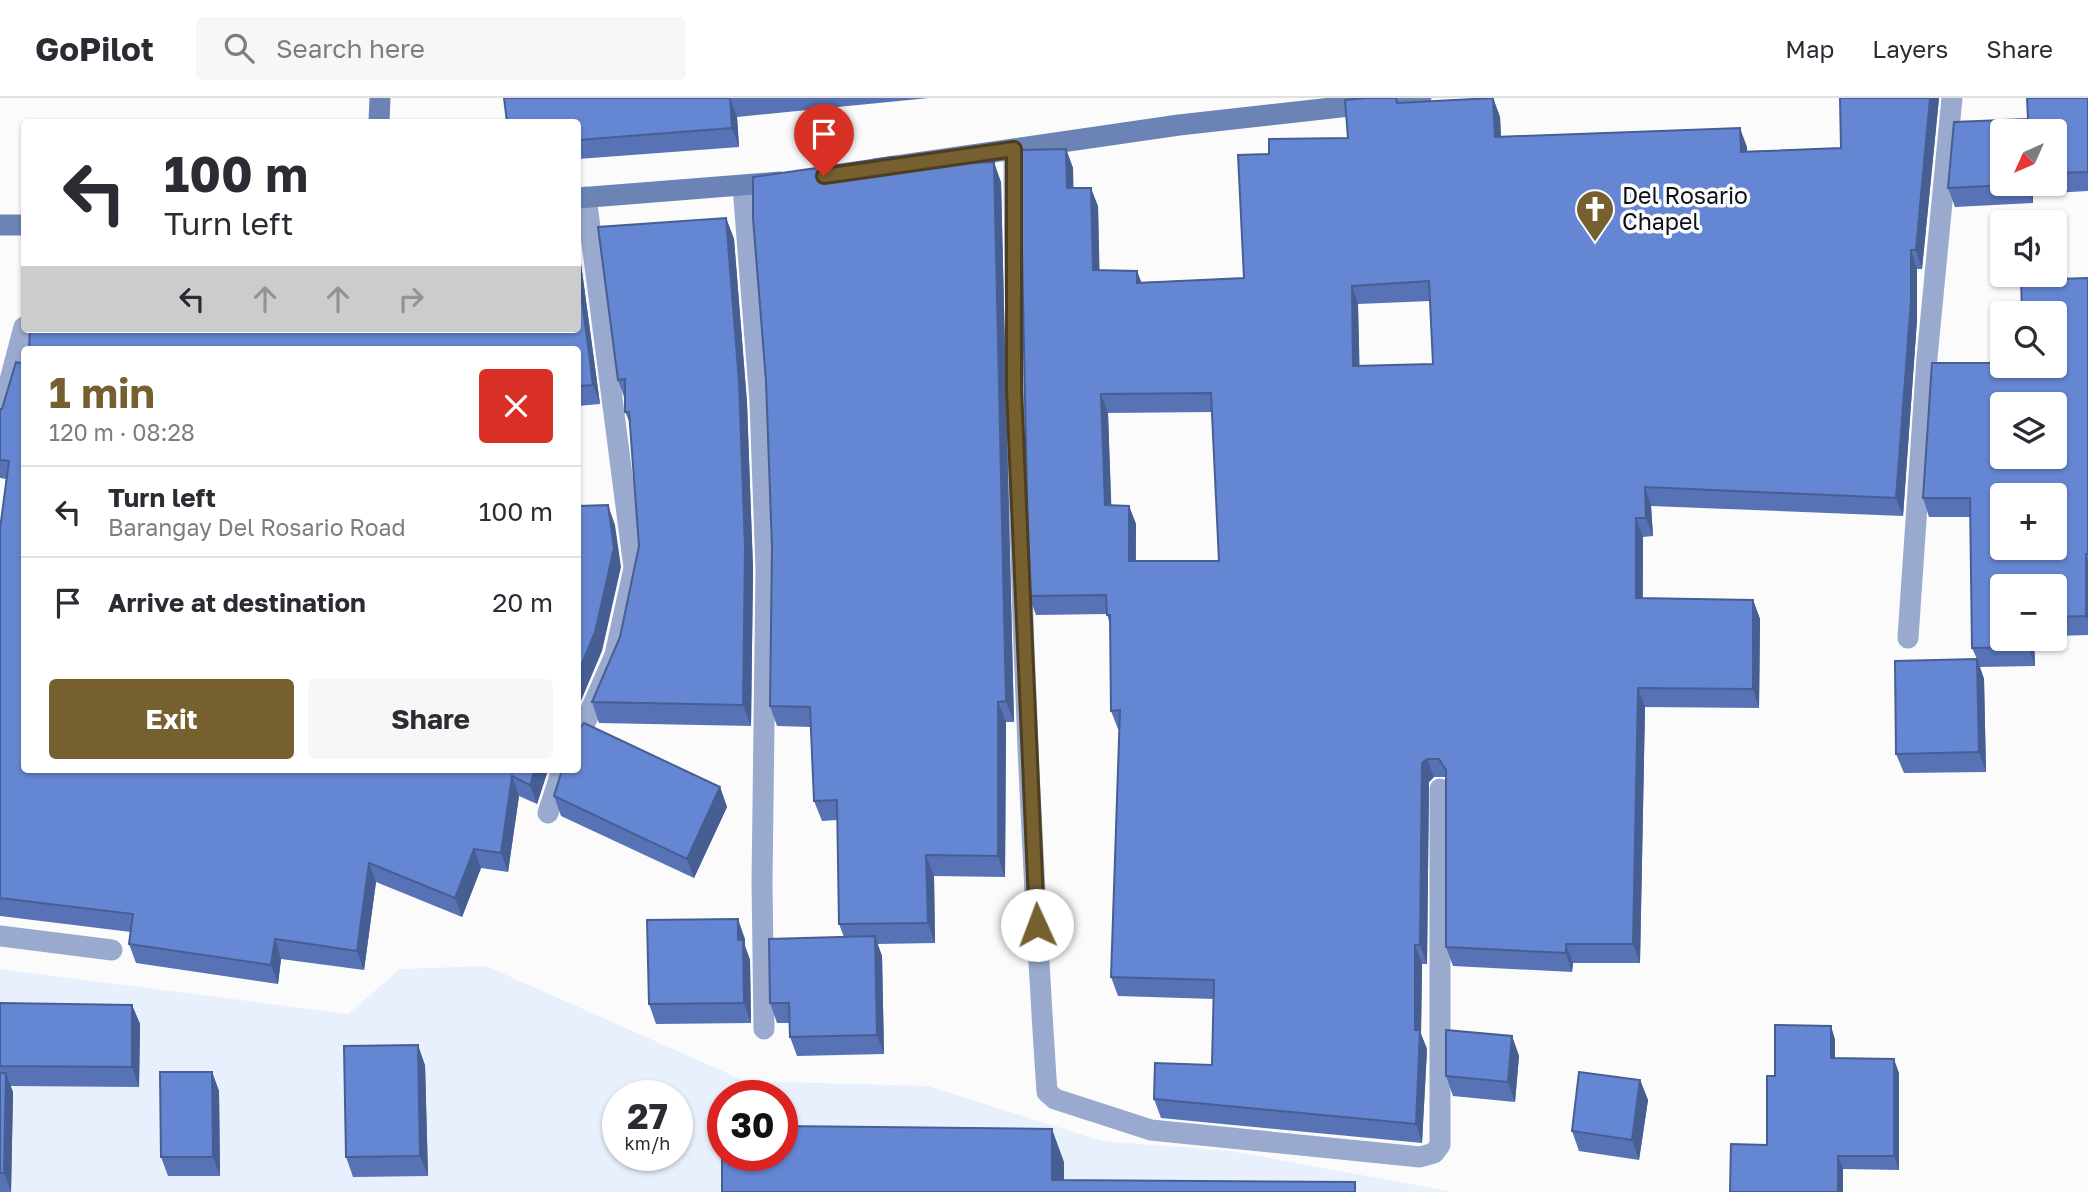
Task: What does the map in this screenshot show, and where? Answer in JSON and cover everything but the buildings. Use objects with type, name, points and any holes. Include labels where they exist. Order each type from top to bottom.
[{"type":"main road","points":[[379,119],[380,98]]},
{"type":"main road","points":[[852,172],[1179,125],[1421,98]]},
{"type":"main road","points":[[582,198],[743,187],[797,180]]},
{"type":"main road","points":[[0,225],[21,225]]},
{"type":"street","points":[[1908,638],[1927,358],[1952,98]]},
{"type":"street","points":[[1014,149],[1014,389],[1038,952],[1047,1092],[1055,1099],[1151,1130],[1420,1157],[1434,1153],[1440,1145],[1440,789]]},
{"type":"street","points":[[743,187],[760,402],[766,569],[762,882],[764,1030]]},
{"type":"street","points":[[581,732],[615,655],[634,568],[582,198]]},
{"type":"street","points":[[0,418],[22,333]]},
{"type":"street","points":[[548,813],[561,773]]},
{"type":"street","points":[[0,936],[36,943],[112,950]]},
{"type":"shaded area","points":[[486,966],[743,1080],[707,1080],[707,1171],[798,1171],[798,1082],[928,1086],[1102,1141],[1231,1151],[1454,1192],[0,1192],[0,969],[348,1014],[400,969]]},
{"type":"place","name":"Del Rosario Chapel","points":[[1595,243]]},
{"type":"route","points":[[824,176],[1014,149],[1014,389],[1037,925]]}]
